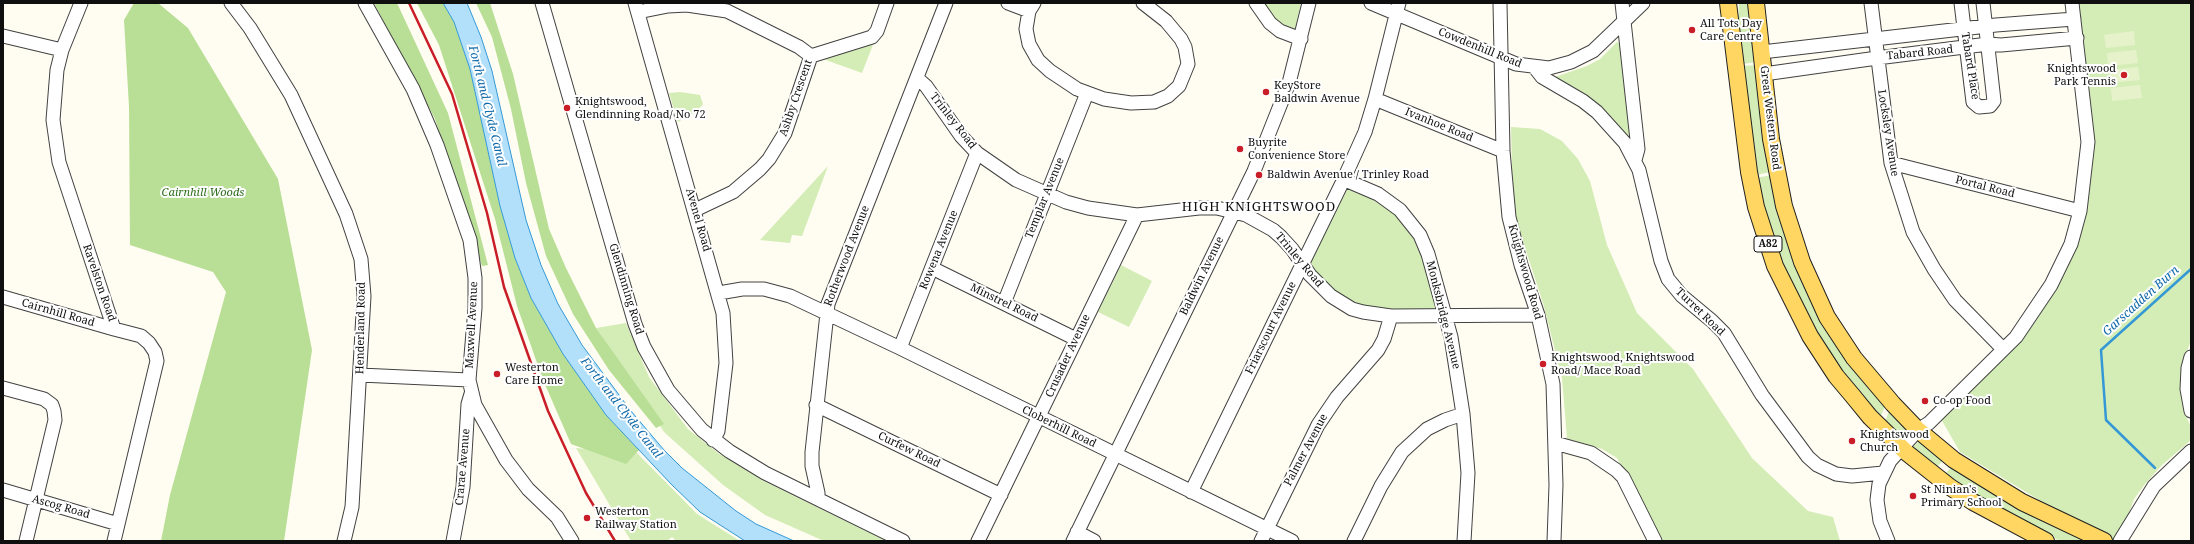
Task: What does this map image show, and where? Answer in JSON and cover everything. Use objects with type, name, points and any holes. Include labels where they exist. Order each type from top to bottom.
[{"type":"main road","name":"A82","points":[[1728,3],[1749,172],[1756,207],[1775,266],[1798,314],[1821,355],[1870,417],[1903,450],[1973,502],[2046,541]]},
{"type":"main road","name":"Great Western Road","points":[[1756,3],[1771,139],[1784,206],[1802,262],[1827,317],[1854,358],[1954,460],[1993,486],[2022,502],[2104,541]]},
{"type":"street","name":"Ravelston Road","points":[[82,3],[62,50],[54,91],[55,139],[66,185],[114,329],[141,336],[149,343],[155,352],[157,361],[114,541]]},
{"type":"street","name":"Henderland Road","points":[[231,3],[250,28],[291,95],[346,214],[361,259],[364,296],[352,508],[344,541]]},
{"type":"street","name":"Maxwell Avenue","points":[[365,3],[413,89],[437,145],[470,240],[475,278],[475,308],[470,386],[475,405],[490,436],[506,460],[528,489],[557,517],[572,541]]},
{"type":"street","name":"Glendinning Road","points":[[542,3],[633,317],[642,342],[668,390],[686,413],[713,440],[765,474],[818,499]]},
{"type":"street","points":[[811,56],[872,37],[877,31],[887,3]]},
{"type":"street","name":"Rotherwood Avenue","points":[[818,499],[812,466],[816,405],[826,314],[831,294],[946,3]]},
{"type":"street","points":[[1008,3],[1032,7],[1026,29],[1032,51],[1050,71],[1066,83],[1087,93],[1120,102],[1144,103],[1161,99],[1179,86],[1188,64],[1185,47],[1181,39],[1166,21],[1143,3]]},
{"type":"street","points":[[1256,3],[1270,23],[1280,31],[1301,39]]},
{"type":"street","name":"Baldwin Avenue","points":[[1075,537],[1254,171],[1289,83],[1309,3]]},
{"type":"street","name":"Cowdenhill Road","points":[[1371,3],[1397,9],[1516,64],[1535,68],[1559,66],[1582,58],[1602,44],[1643,3]]},
{"type":"street","name":"Knightswood Road","points":[[1500,3],[1503,152],[1509,217],[1521,265],[1538,315],[1553,384],[1555,443],[1554,541]]},
{"type":"street","name":"Turret Road","points":[[1622,3],[1638,149],[1635,160],[1660,261],[1668,279],[1682,296],[1724,333],[1762,395],[1808,457],[1817,465],[1836,474],[1852,476],[1883,473]]},
{"type":"street","name":"Locksley Avenue","points":[[1871,3],[1891,163],[1913,232],[1954,300],[2003,349]]},
{"type":"street","name":"Tabard Place","points":[[1961,3],[1973,102],[1979,107],[1990,106],[1994,101],[1983,3]]},
{"type":"street","points":[[1888,541],[1877,510],[1879,484],[1890,461],[1903,450],[2016,337],[2051,285],[2071,244],[2080,211],[2088,142],[2072,3]]},
{"type":"street","name":"Ashby Crescent","points":[[636,8],[687,5],[727,11],[799,47],[811,56],[787,128],[769,159],[760,170],[733,192],[695,210]]},
{"type":"street","name":"Avenel Road","points":[[636,8],[719,293],[725,333],[726,363],[718,431],[713,440]]},
{"type":"street","name":"Friarscourt Avenue","points":[[1191,492],[1365,132],[1375,99],[1397,9]]},
{"type":"street","name":"Tabard Road","points":[[1762,52],[1986,26],[2074,19]]},
{"type":"street","points":[[3,36],[62,50]]},
{"type":"street","name":"Tabard Road","points":[[1764,74],[1988,44],[2001,46],[2077,38]]},
{"type":"street","points":[[1535,68],[1542,77],[1583,101],[1598,112],[1615,130],[1635,160]]},
{"type":"street","name":"Trinley Road","points":[[917,78],[926,86],[961,136],[977,153],[1016,180],[1046,194],[1088,208],[1137,215],[1199,208],[1234,211],[1272,230],[1292,249],[1320,287],[1341,303],[1363,312],[1391,316],[1538,315]]},
{"type":"street","name":"Templar Avenue","points":[[1004,303],[1087,93]]},
{"type":"street","name":"Ivanhoe Road","points":[[1375,99],[1503,152]]},
{"type":"street","name":"Rowena Avenue","points":[[900,348],[977,153]]},
{"type":"street","name":"Portal Road","points":[[1891,163],[2080,211]]},
{"type":"street","name":"Monksbridge Avenue","points":[[1343,179],[1378,194],[1400,210],[1420,235],[1428,254],[1457,368],[1463,414],[1468,473],[1464,541]]},
{"type":"street","name":"Crusader Avenue","points":[[978,541],[1137,215]]},
{"type":"street","name":"Minstrel Road","points":[[932,268],[1076,339]]},
{"type":"street","name":"Cloberhill Road","points":[[719,293],[742,289],[764,289],[790,296],[900,348],[1292,541]]},
{"type":"street","name":"Cairnhill Road","points":[[3,297],[114,329]]},
{"type":"street","name":"Palmer Avenue","points":[[1261,541],[1318,425],[1337,397],[1378,350],[1384,339],[1391,316]]},
{"type":"street","points":[[2191,357],[2187,389],[2191,411]]},
{"type":"street","points":[[360,375],[470,386]]},
{"type":"street","name":"Crarae Avenue","points":[[453,541],[464,487],[470,386]]},
{"type":"street","points":[[3,388],[44,398],[48,401],[54,411],[55,420],[26,541]]},
{"type":"street","name":"Curfew Road","points":[[816,405],[1001,495]]},
{"type":"street","points":[[1354,541],[1382,486],[1402,452],[1427,429],[1445,420],[1463,414]]},
{"type":"street","points":[[1555,443],[1591,453],[1616,470],[1623,477],[1655,541]]},
{"type":"street","points":[[2120,541],[2154,486],[2191,451]]},
{"type":"street","name":"Ascog Road","points":[[3,490],[118,524]]},
{"type":"street","points":[[818,499],[903,541]]},
{"type":"street","points":[[1075,537],[1094,541]]},
{"type":"green space","name":"Cairnhill Woods","points":[[134,3],[158,3],[188,28],[278,179],[312,350],[284,541],[161,541],[170,495],[226,292],[213,272],[130,245],[129,107],[124,20]]},
{"type":"green space","points":[[374,3],[397,3],[448,113],[488,265],[482,266],[435,119]]},
{"type":"green space","points":[[417,3],[443,3],[454,22],[470,69],[500,206],[515,258],[531,298],[563,354],[606,415],[639,450],[626,464],[571,444],[543,380],[517,306],[495,219],[439,45]]},
{"type":"green space","points":[[476,3],[490,3],[513,74],[549,229],[566,268],[596,328],[664,424],[656,428],[609,370],[573,314],[546,256],[526,183],[511,109],[492,37]]},
{"type":"green space","points":[[1264,3],[1301,3],[1295,29],[1289,30],[1277,23]]},
{"type":"green space","points":[[1739,3],[1750,3],[1757,62],[1742,64],[1738,23]]},
{"type":"green space","points":[[2072,3],[2191,3],[2191,340],[2182,367],[2180,389],[2186,416],[2191,427],[2191,440],[2162,465],[2134,499],[2119,541],[2107,541],[1960,452],[1941,419],[2029,328],[2039,315],[2063,276],[2085,173]]},
{"type":"green space","points":[[2134,31],[2135,45],[2106,48],[2104,35]]},
{"type":"green space","points":[[874,42],[862,73],[823,59]]},
{"type":"green space","points":[[1617,42],[1620,44],[1631,140],[1589,97],[1555,77],[1587,66],[1600,59]]},
{"type":"green space","points":[[2136,50],[2138,63],[2108,66],[2107,53]]},
{"type":"green space","points":[[1757,65],[1771,172],[1756,175],[1742,66]]},
{"type":"green space","name":"Knightswood Park Tennis","points":[[2138,67],[2140,80],[2110,83],[2109,70]]},
{"type":"green space","points":[[2140,85],[2142,98],[2112,101],[2111,88]]},
{"type":"green space","points":[[680,92],[700,95],[703,104],[697,111],[678,122],[669,93]]},
{"type":"green space","points":[[1511,127],[1540,129],[1562,141],[1578,159],[1590,181],[1607,245],[1637,313],[1693,369],[1752,458],[1808,511],[1833,517],[1840,541],[1659,541],[1617,458],[1602,449],[1567,439],[1562,378],[1543,303],[1513,211]]},
{"type":"green space","points":[[828,166],[802,236],[792,235],[790,243],[760,240]]},
{"type":"green space","points":[[1772,175],[1784,225],[1886,404],[1880,418],[1845,378],[1793,292],[1767,220],[1756,178]]},
{"type":"green space","points":[[1348,188],[1382,202],[1393,211],[1413,235],[1425,263],[1435,307],[1434,309],[1388,310],[1364,306],[1350,300],[1329,287],[1311,268],[1310,264]]},
{"type":"green space","points":[[1121,265],[1152,281],[1129,327],[1098,312]]},
{"type":"green space","points":[[626,323],[649,377],[688,429],[718,453],[762,480],[886,541],[824,541],[765,515],[723,485],[664,432],[596,328]]},
{"type":"green space","points":[[1890,408],[1910,429],[1903,439],[1885,422]]},
{"type":"green space","points":[[1920,440],[1943,460],[1938,466],[1935,467],[1913,449]]},
{"type":"green space","points":[[576,448],[637,453],[697,514],[740,541],[676,541],[672,537],[667,541],[631,541]]},
{"type":"green space","points":[[1952,466],[2092,541],[2060,541],[2002,512],[1947,476],[1946,473]]},
{"type":"water","name":"Forth and Clyde Canal","points":[[443,3],[467,3],[481,37],[492,71],[526,220],[541,265],[558,304],[582,345],[631,411],[664,450],[682,468],[736,511],[756,524],[794,541],[745,541],[700,512],[671,484],[606,415],[563,354],[531,298],[515,258],[500,206],[470,69],[454,22]]},
{"type":"waterway","name":"Garscadden Burn","points":[[2155,468],[2106,420],[2101,350],[2191,269]]},
{"type":"railway","points":[[409,3],[452,94],[487,213],[504,287],[548,411],[586,493],[615,541]]},
{"type":"place","name":"All Tots Day Care Centre","points":[[1692,30]]},
{"type":"place","name":"Knightswood Park Tennis","points":[[2124,75]]},
{"type":"place","name":"KeyStore Baldwin Avenue","points":[[1266,92]]},
{"type":"place","name":"Knightswood, Glendinning Road/ No 72","points":[[567,108]]},
{"type":"place","name":"Buyrite Convenience Store","points":[[1240,149]]},
{"type":"place","name":"Baldwin Avenue / Trinley Road","points":[[1259,175]]},
{"type":"place","name":"Knightswood, Knightswood Road/ Mace Road","points":[[1543,364]]},
{"type":"place","name":"Westerton Care Home","points":[[497,374]]},
{"type":"place","name":"Co-op Food","points":[[1925,401]]},
{"type":"place","name":"Knightswood Church","points":[[1852,441]]},
{"type":"place","name":"St Ninian's Primary School","points":[[1913,496]]},
{"type":"place","name":"Westerton Railway Station","points":[[587,518]]},
{"type":"district","name":"HIGH KNIGHTSWOOD","points":[[1259,207]]}]
